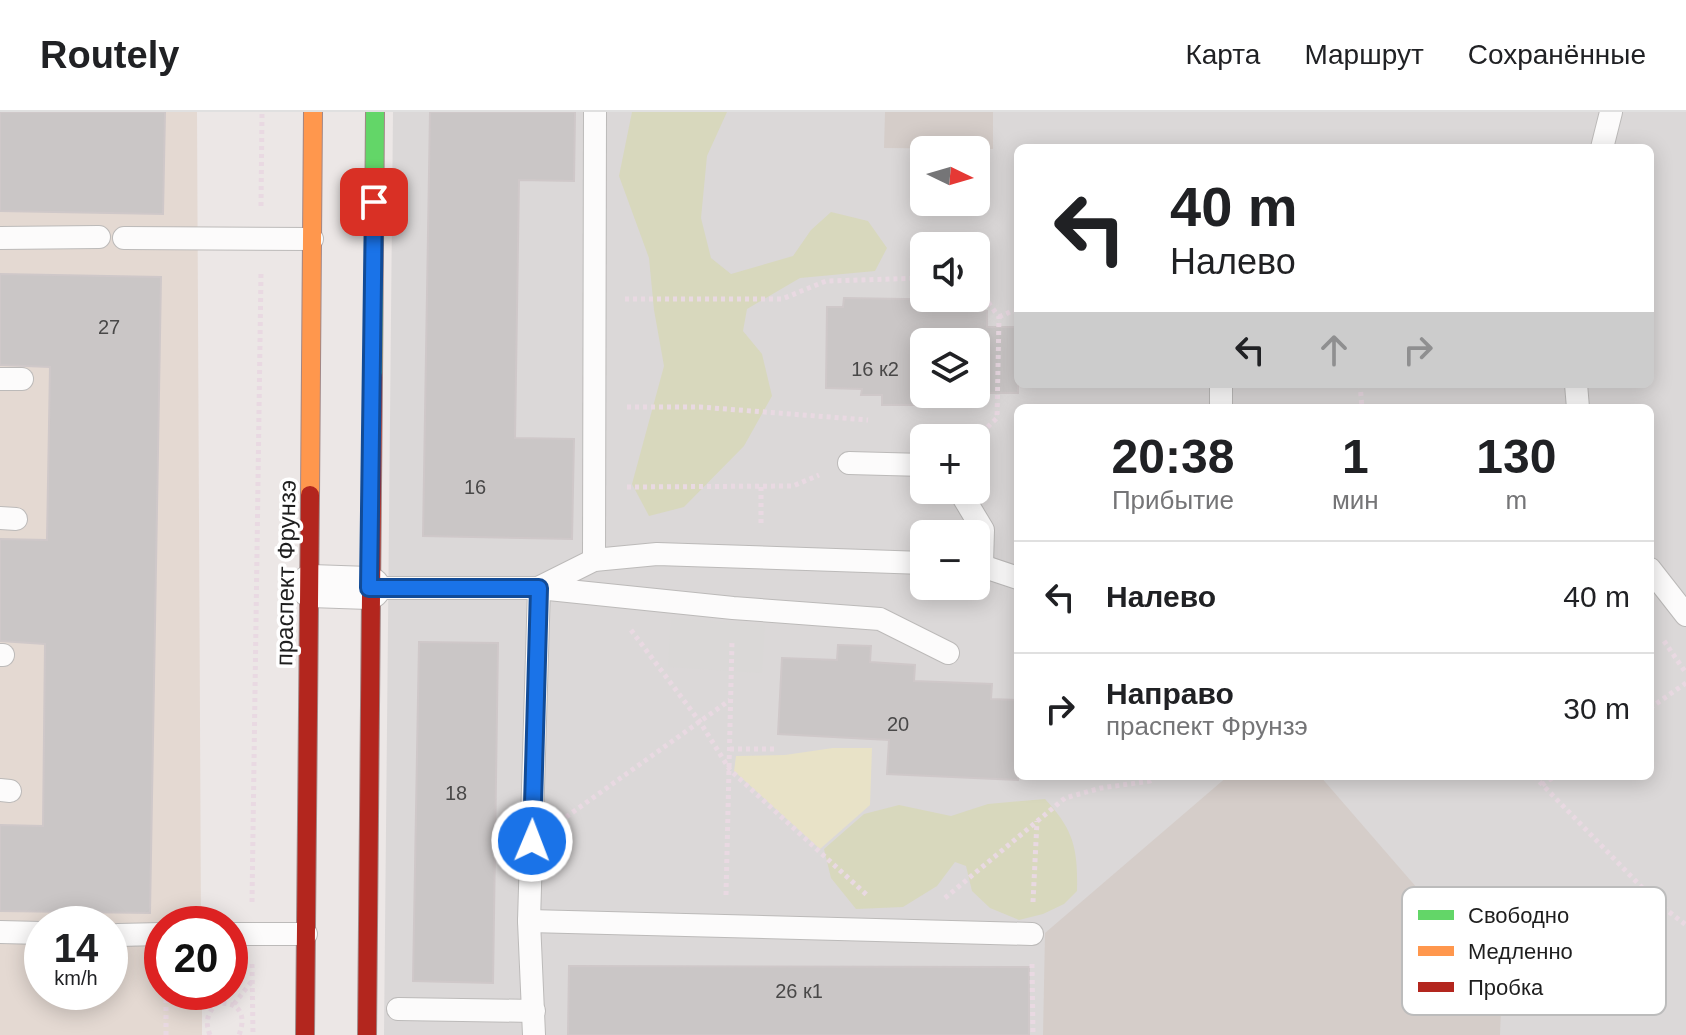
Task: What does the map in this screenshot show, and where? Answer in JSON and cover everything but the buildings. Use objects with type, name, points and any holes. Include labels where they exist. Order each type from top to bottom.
[{"type":"main road","name":"праспект Фрунзэ","points":[[305,1035],[313,112]]},
{"type":"main road","points":[[367,1035],[375,112]]},
{"type":"street","points":[[311,586],[369,588]]},
{"type":"lane","points":[[594,560],[595,112]]},
{"type":"lane","points":[[1603,144],[1611,112]]},
{"type":"lane","points":[[0,238],[99,237]]},
{"type":"lane","points":[[124,238],[312,239]]},
{"type":"lane","points":[[849,463],[910,465]]},
{"type":"lane","points":[[539,588],[594,560],[657,554],[910,563]]},
{"type":"lane","points":[[990,568],[1014,577]]},
{"type":"lane","points":[[1654,574],[1686,615]]},
{"type":"lane","points":[[369,588],[539,588],[880,619],[948,653]]},
{"type":"lane","points":[[534,1035],[529,921],[539,588]]},
{"type":"lane","points":[[529,921],[1032,934]]},
{"type":"lane","points":[[0,932],[24,933]]},
{"type":"lane","points":[[248,934],[306,934]]},
{"type":"lane","points":[[398,1009],[534,1011]]},
{"type":"path","points":[[242,906],[262,112]]},
{"type":"path","points":[[595,298],[782,299],[826,281],[910,278]]},
{"type":"path","points":[[990,305],[999,317],[997,418],[990,425]]},
{"type":"path","points":[[999,317],[1014,311]]},
{"type":"path","points":[[631,407],[700,407],[868,420]]},
{"type":"path","points":[[636,487],[793,486],[849,463]]},
{"type":"path","points":[[761,487],[761,529]]},
{"type":"path","points":[[604,594],[700,722],[730,770],[905,931],[1065,798],[1101,788],[1151,780]]},
{"type":"path","points":[[725,926],[733,608]]},
{"type":"path","points":[[1659,635],[1686,673]]},
{"type":"path","points":[[1654,705],[1686,683]]},
{"type":"path","points":[[532,841],[731,699]]},
{"type":"path","points":[[730,749],[775,749]]},
{"type":"path","points":[[1538,780],[1641,887]]},
{"type":"path","points":[[1542,785],[1549,780]]},
{"type":"path","points":[[1033,1035],[1032,934],[1037,821]]},
{"type":"path","points":[[1666,910],[1686,925]]},
{"type":"path","points":[[248,961],[253,981],[253,1035]]},
{"type":"path","points":[[248,987],[253,981]]},
{"type":"path","points":[[166,1010],[166,1035]]},
{"type":"path","points":[[210,1035],[206,1023],[212,1010]]},
{"type":"path","points":[[239,1010],[243,1015],[239,1035]]},
{"type":"shaded area","points":[[0,112],[197,112],[201,906],[144,906],[144,1010],[202,1010],[202,1035],[0,1035]]},
{"type":"shaded area","points":[[393,112],[1686,112],[1686,1035],[384,1035]]},
{"type":"shaded area","points":[[885,112],[993,112],[993,149],[990,149],[990,136],[910,136],[910,148],[884,148]]},
{"type":"shaded area","points":[[671,618],[765,624],[762,673],[668,667]]},
{"type":"shaded area","points":[[833,748],[872,748],[870,805],[820,849],[734,771],[736,756],[785,755]]},
{"type":"shaded area","points":[[1223,780],[1323,780],[1416,887],[1402,887],[1402,1015],[1501,1015],[1500,1035],[1043,1035],[1045,933]]},
{"type":"green space","points":[[632,112],[727,112],[707,156],[701,218],[711,258],[731,274],[793,256],[811,230],[831,212],[868,221],[887,248],[875,271],[800,278],[747,309],[743,331],[762,354],[772,396],[744,446],[684,507],[649,516],[632,484],[664,366],[649,258],[619,176]]},
{"type":"green space","points":[[1045,799],[1062,821],[1072,841],[1077,891],[1064,904],[1043,914],[1019,920],[990,908],[972,891],[966,866],[955,862],[937,886],[903,907],[856,909],[831,878],[824,849],[864,814],[899,805],[951,816],[988,804]]},
{"type":"traffic: fast","points":[[373,377],[375,112]]},
{"type":"traffic: slow","points":[[310,495],[313,112]]},
{"type":"traffic: jam","points":[[367,1035],[373,377]]},
{"type":"traffic: jam","points":[[305,1035],[310,495]]},
{"type":"route","points":[[374,202],[369,588],[539,588],[532,841]]}]
